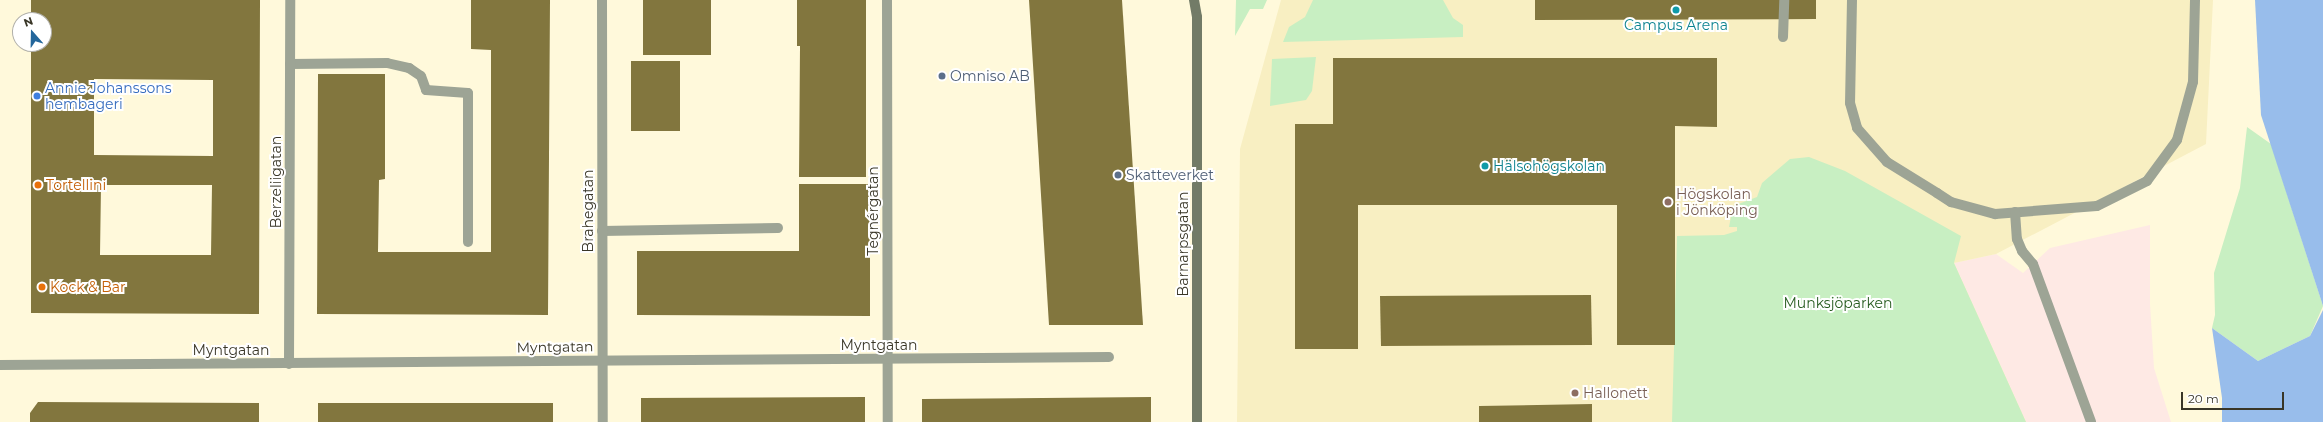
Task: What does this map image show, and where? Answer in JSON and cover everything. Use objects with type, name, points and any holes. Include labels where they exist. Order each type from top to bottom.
[{"type":"main road","name":"Barnarpsgatan","points":[[1194,0],[1197,17],[1197,422]]},
{"type":"main road","name":"Barnarpsgatan","points":[[1197,17],[1200,0]]},
{"type":"street","name":"Berzeliigatan","points":[[289,364],[290,0]]},
{"type":"street","name":"Brahegatan","points":[[602,0],[603,422]]},
{"type":"street","name":"Tegnérgatan","points":[[887,0],[888,422]]},
{"type":"street","points":[[1784,0],[1784,36]]},
{"type":"street","points":[[1852,0],[1850,103],[1857,128],[1887,162],[1951,202],[1995,214],[2097,206],[2147,181],[2177,140],[2193,82],[2195,0]]},
{"type":"street","points":[[290,64],[387,63],[409,68],[421,76],[426,90],[468,93],[468,242]]},
{"type":"street","points":[[2015,212],[2017,239],[2022,251],[2033,264],[2091,422]]},
{"type":"street","points":[[602,231],[778,228]]},
{"type":"street","name":"Myntgatan","points":[[0,365],[1109,357]]},
{"type":"shaded area","name":"Högskolan i Jönköping","points":[[1281,0],[2213,0],[2206,144],[1996,254],[1954,263],[2026,422],[1237,422],[1240,149]]},
{"type":"shaded area","points":[[2150,225],[2150,304],[2154,368],[2171,422],[2026,422],[1954,263],[1996,254],[2023,273],[2050,248]]},
{"type":"green space","points":[[1236,0],[1267,0],[1263,9],[1250,9],[1235,36]]},
{"type":"green space","points":[[1313,0],[1443,0],[1453,18],[1463,25],[1463,37],[1283,42],[1289,27],[1305,17]]},
{"type":"green space","points":[[1316,57],[1312,91],[1306,100],[1270,106],[1272,59]]},
{"type":"green space","points":[[2247,127],[2271,144],[2323,306],[2310,336],[2258,361],[2212,328],[2215,315],[2214,273],[2240,188]]},
{"type":"green space","name":"Munksjöparken","points":[[1809,157],[1845,171],[1961,236],[1954,263],[2026,422],[1672,422],[1677,236],[1724,235],[1737,231],[1737,227],[1729,227],[1733,206],[1757,197],[1762,183],[1790,159]]},
{"type":"water","points":[[2255,0],[2323,0],[2323,306],[2261,115]]},
{"type":"water","points":[[2323,310],[2323,422],[2222,422],[2222,398],[2212,328],[2258,361],[2310,336]]},
{"type":"building","points":[[31,0],[260,0],[259,314],[31,313],[31,52],[52,52],[52,12],[31,12]],"holes":[[[94,79],[213,80],[213,156],[94,155]],[[101,185],[212,185],[211,255],[100,255]]]},
{"type":"building","points":[[471,0],[550,0],[548,315],[317,314],[318,74],[385,74],[385,179],[379,180],[378,252],[491,252],[491,50],[471,49]]},
{"type":"building","points":[[643,0],[711,0],[711,55],[643,55]]},
{"type":"building","points":[[797,0],[866,0],[866,177],[799,177],[800,46],[797,46]]},
{"type":"building","points":[[1029,0],[1122,0],[1143,325],[1049,325]]},
{"type":"building","name":"Campus Arena","points":[[1535,0],[1816,0],[1816,19],[1535,20]]},
{"type":"building","name":"Hälsohögskolan","points":[[1333,58],[1717,58],[1717,127],[1675,126],[1675,345],[1617,345],[1617,205],[1358,205],[1358,349],[1295,349],[1295,124],[1333,124]]},
{"type":"building","points":[[631,61],[680,61],[680,131],[631,131]]},
{"type":"building","points":[[799,184],[870,184],[870,316],[637,315],[637,251],[799,251]]},
{"type":"building","points":[[1591,295],[1592,345],[1381,346],[1380,296]]},
{"type":"building","points":[[865,397],[865,422],[641,422],[641,398]]},
{"type":"building","points":[[1151,397],[1151,422],[922,422],[922,399]]},
{"type":"building","points":[[38,402],[259,403],[259,422],[30,422],[30,413]]},
{"type":"building","points":[[318,403],[553,403],[553,422],[318,422]]},
{"type":"building","name":"Hallonett","points":[[1592,404],[1592,422],[1479,422],[1479,406]]},
{"type":"place","name":"Campus Arena","points":[[1676,10]]},
{"type":"place","name":"Omniso AB","points":[[942,76]]},
{"type":"place","name":"Annie Johanssons hembageri","points":[[37,96]]},
{"type":"place","name":"Hälsohögskolan","points":[[1485,166]]},
{"type":"place","name":"Skatteverket","points":[[1118,175]]},
{"type":"place","name":"Tortellini","points":[[38,185]]},
{"type":"place","name":"Högskolan i Jönköping","points":[[1668,202]]},
{"type":"place","name":"Kock & Bar","points":[[42,287]]},
{"type":"place","name":"Hallonett","points":[[1575,393]]}]
